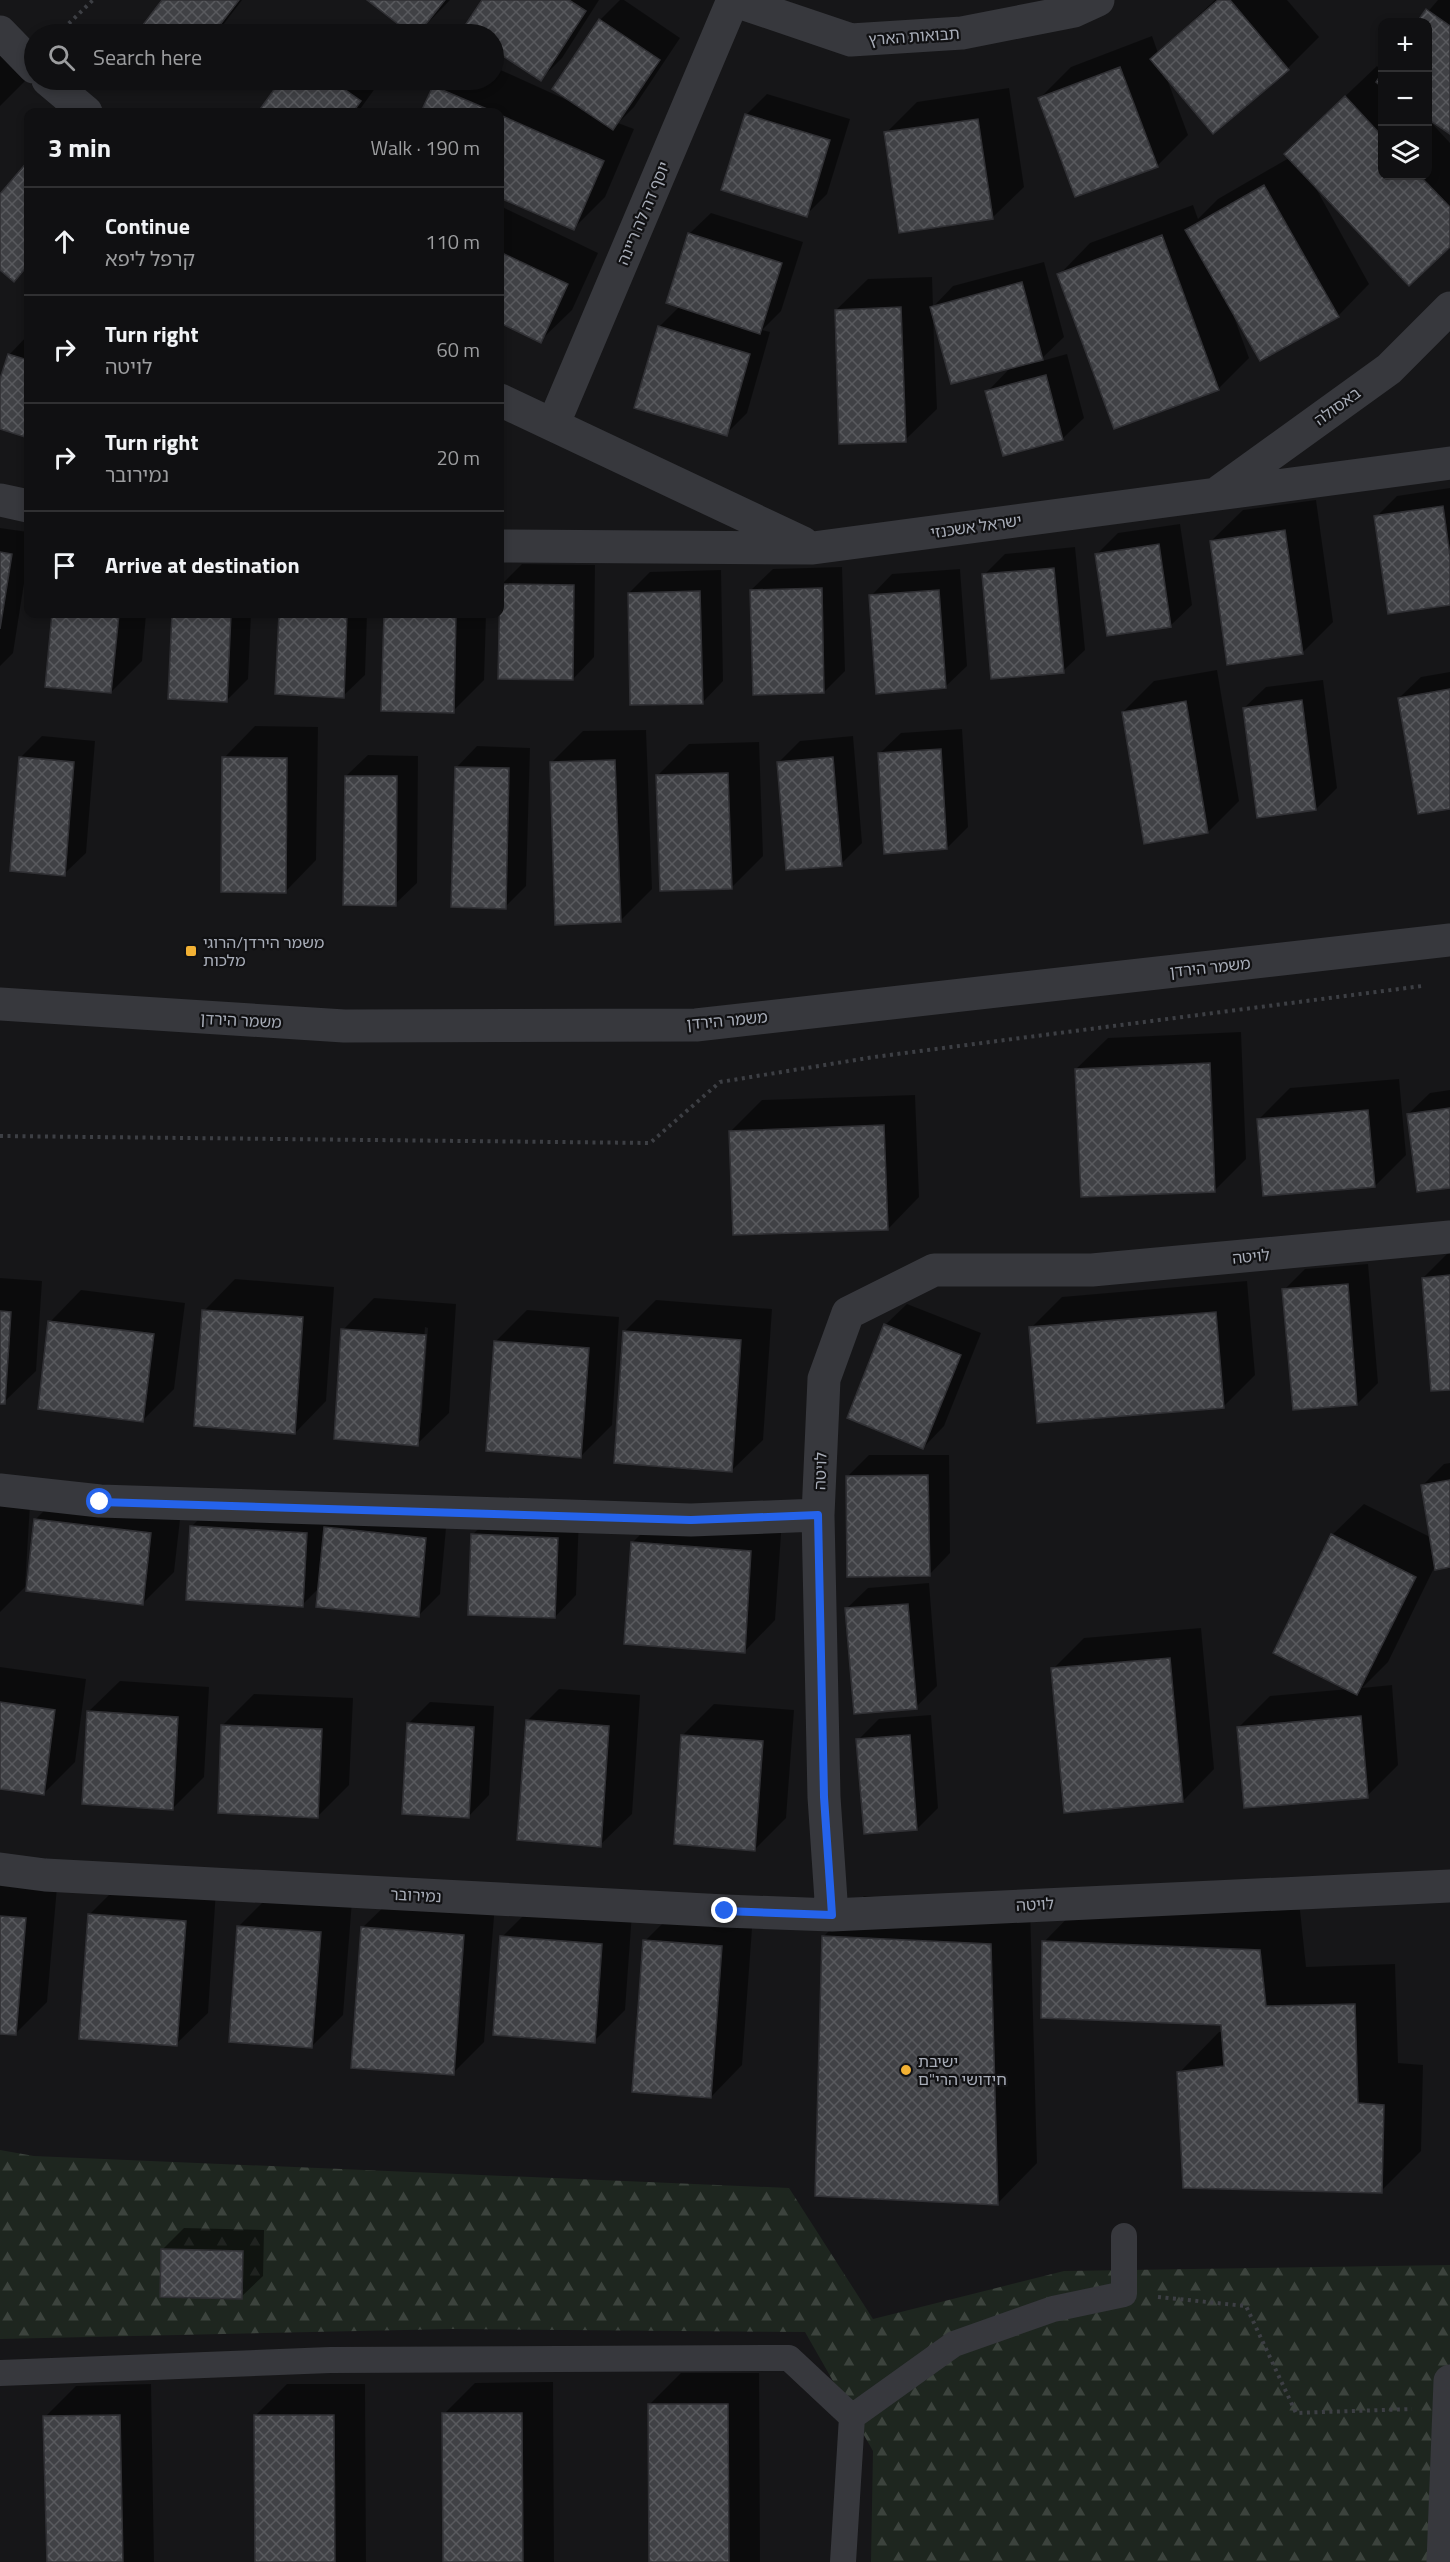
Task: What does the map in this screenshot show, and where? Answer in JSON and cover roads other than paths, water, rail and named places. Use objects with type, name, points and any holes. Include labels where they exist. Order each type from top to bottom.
[{"type":"street","name":"תבואות הארץ","points":[[733,0],[851,40],[962,33],[1074,11],[1098,0]]},
{"type":"street","name":"יוסף דה לה ריינה","points":[[553,425],[733,0]]},
{"type":"street","points":[[0,32],[24,57]]},
{"type":"street","points":[[60,90],[81,108]]},
{"type":"street","name":"באסולה","points":[[1216,494],[1389,369],[1450,308]]},
{"type":"street","points":[[504,402],[813,548]]},
{"type":"street","name":"ישראל אשכנזי","points":[[504,546],[813,548],[1450,463]]},
{"type":"street","points":[[0,500],[24,505]]},
{"type":"street","name":"משמר הירדן","points":[[0,1004],[344,1026],[696,1024],[1450,940]]},
{"type":"street","name":"לויטה","points":[[1450,1237],[1092,1270],[934,1270],[848,1313],[824,1379],[818,1515],[824,1797],[832,1915],[1450,1886]]},
{"type":"street","points":[[0,1490],[100,1502],[679,1520],[818,1515]]},
{"type":"street","name":"נמירובר","points":[[0,1869],[45,1875],[832,1915]]},
{"type":"street","points":[[1443,2562],[1449,2394]]},
{"type":"lane","points":[[852,2417],[954,2344],[1053,2309],[1124,2294],[1124,2236]]},
{"type":"lane","points":[[0,2373],[330,2360],[789,2358],[852,2417]]},
{"type":"lane","points":[[843,2562],[852,2417]]},
{"type":"place","name":"משמר הירדן/הרוגי מלכות","points":[[191,951]]},
{"type":"place","name":"ישיבת חידושי הרי\"ם","points":[[906,2070]]}]
